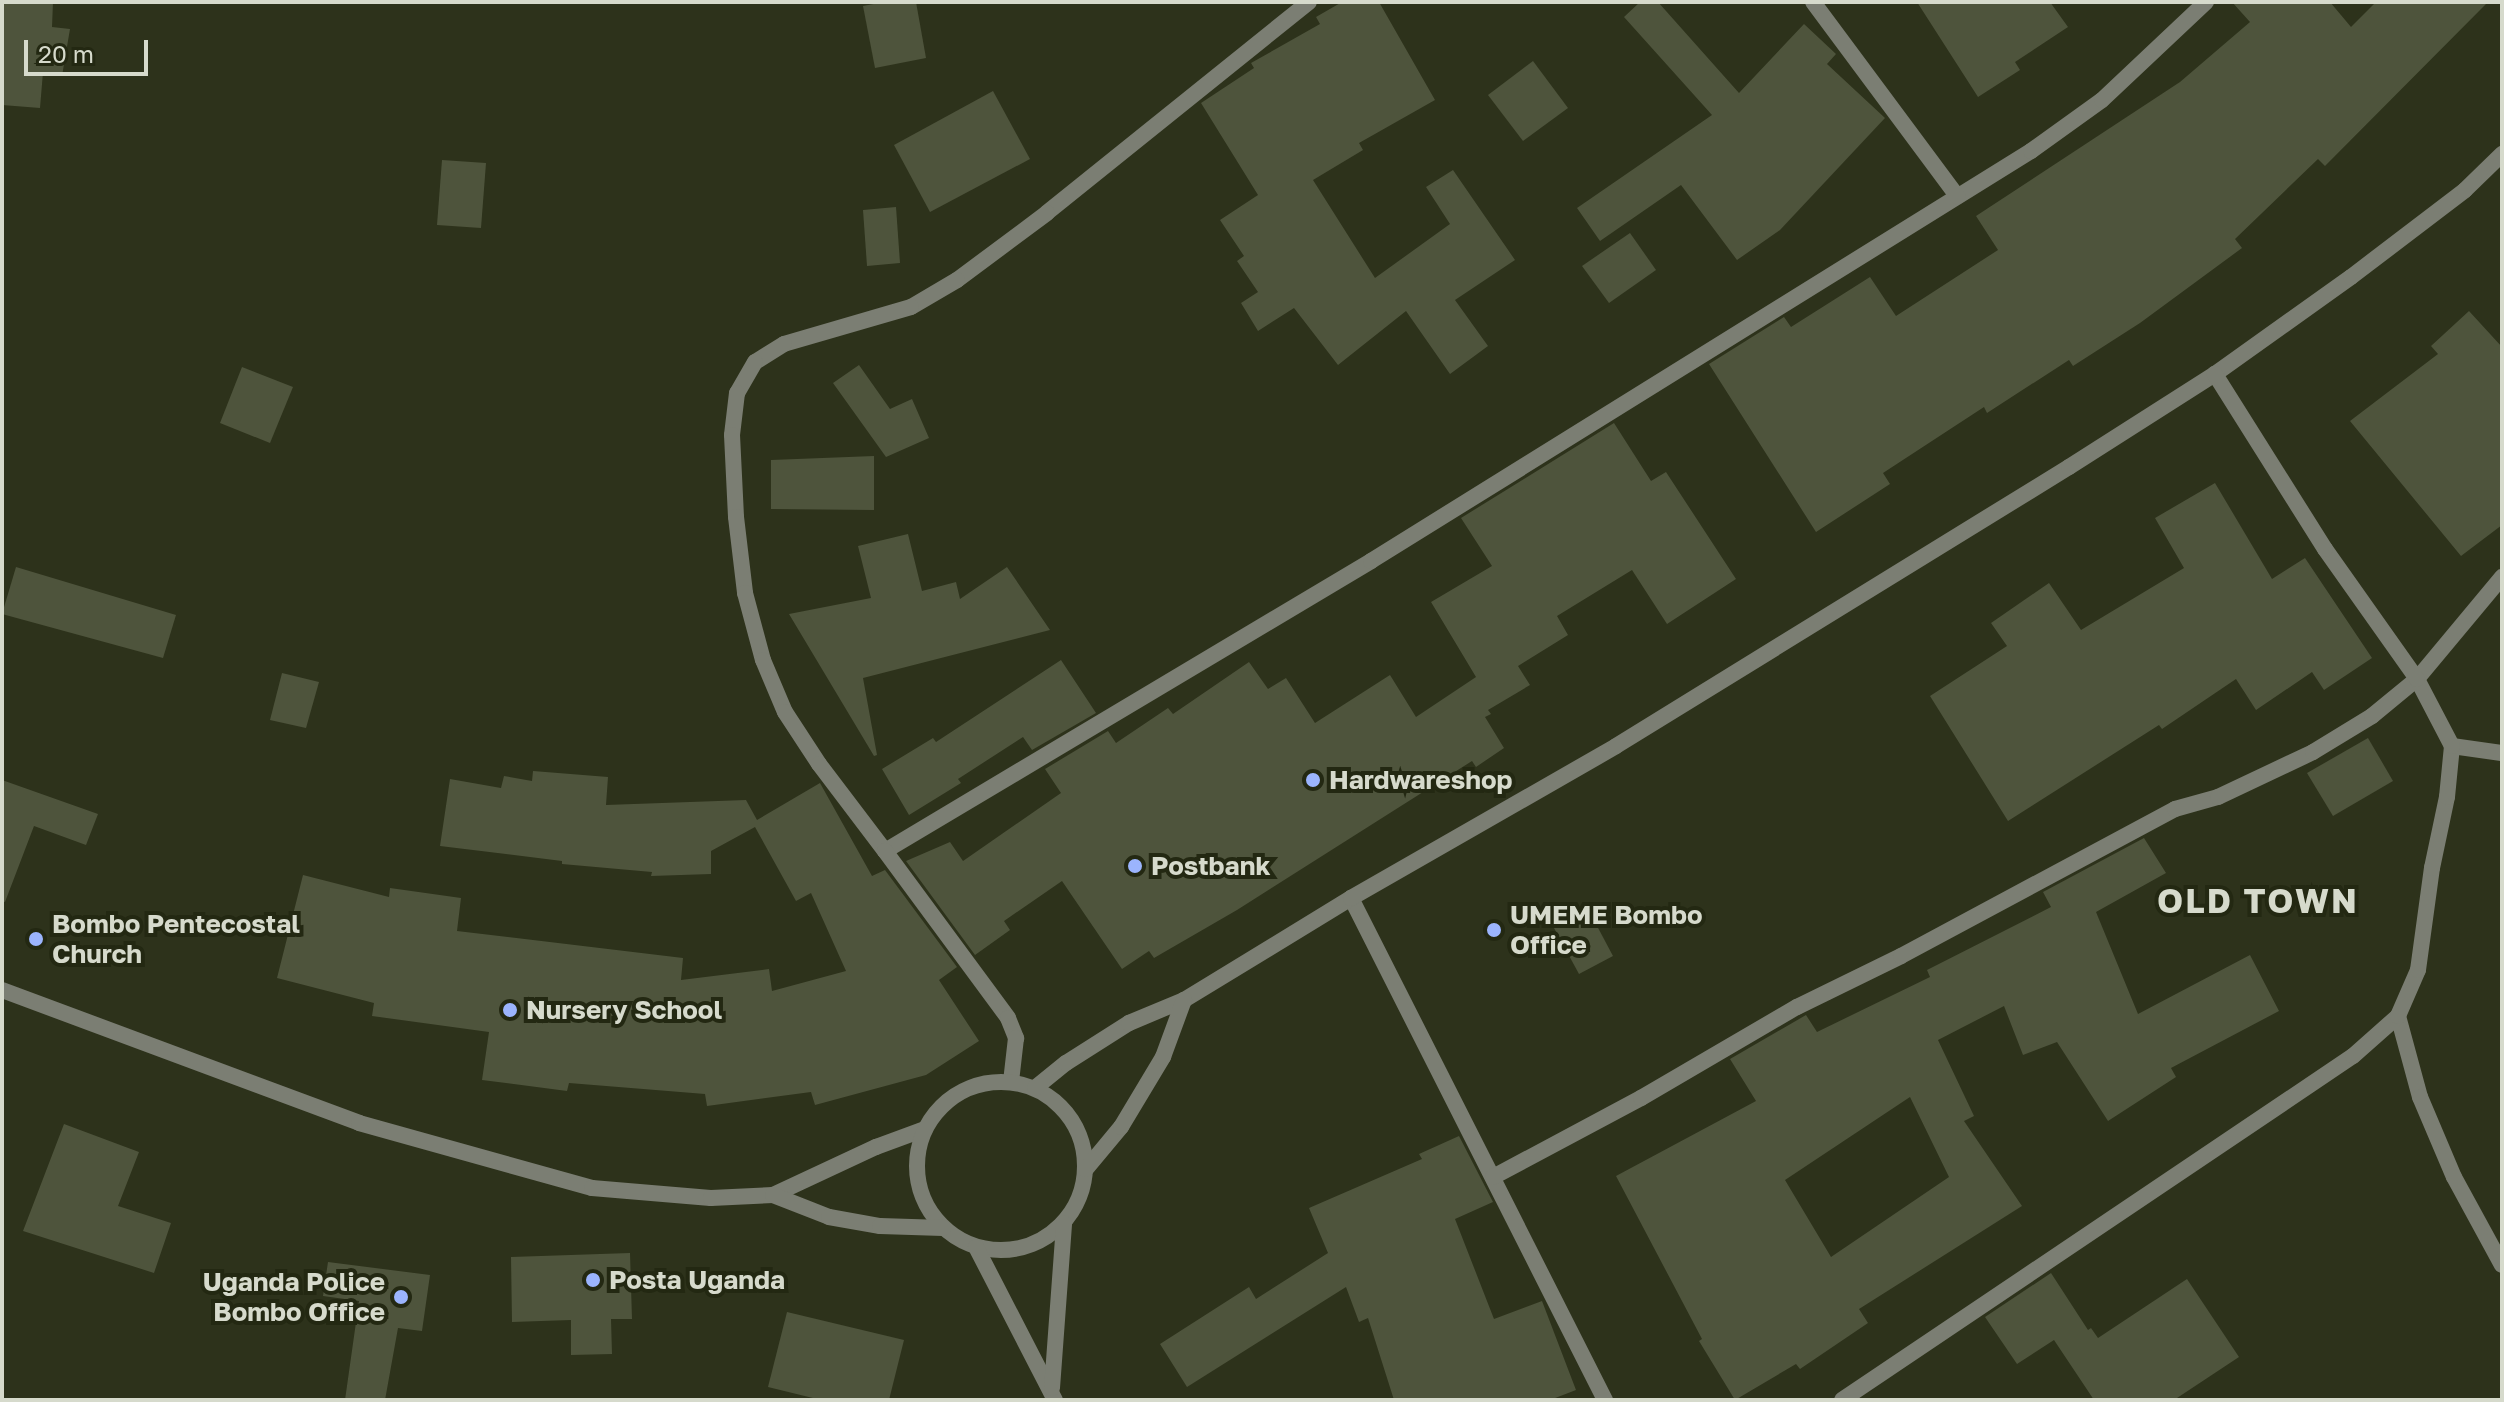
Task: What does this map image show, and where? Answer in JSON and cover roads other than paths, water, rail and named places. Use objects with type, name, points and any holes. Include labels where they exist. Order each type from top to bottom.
[{"type":"street","points":[[1011,1082],[1016,1038],[1008,1018],[793,725],[763,660],[745,593],[736,517],[732,435],[737,393],[755,362],[784,344],[911,307],[957,280],[1047,213],[1309,2]]},
{"type":"street","points":[[1813,2],[1957,196]]},
{"type":"street","points":[[885,851],[1359,568],[2031,151],[2102,100],[2206,2]]},
{"type":"street","points":[[1035,1088],[1066,1063],[1129,1023],[1184,1000],[1351,898],[1616,746],[2215,374],[2465,190],[2502,154]]},
{"type":"street","points":[[1842,1400],[2340,1065],[2398,1016],[2418,970],[2432,868],[2447,797],[2452,746],[2417,679],[2325,549],[2215,374]]},
{"type":"street","points":[[1493,1177],[1641,1098],[1797,1007],[1901,956],[2175,809],[2233,791],[2313,752],[2372,716],[2417,679],[2502,577]]},
{"type":"street","points":[[2452,746],[2502,753]]},
{"type":"street","points":[[1351,898],[1605,1400]]},
{"type":"street","points":[[2,990],[359,1123],[592,1188],[711,1198],[773,1195],[876,1147],[925,1129]]},
{"type":"street","points":[[1086,1169],[1121,1127],[1163,1057],[1184,1000]]},
{"type":"street","points":[[2398,1016],[2420,1097],[2454,1177],[2502,1265]]},
{"type":"street","points":[[1011,1082],[1035,1088],[1057,1102],[1073,1121],[1083,1144],[1086,1169],[1079,1198],[1064,1223],[1038,1242],[1007,1251],[976,1247],[943,1228],[926,1207],[918,1181],[917,1155],[925,1129],[940,1108],[960,1092],[985,1083],[1011,1082]]},
{"type":"street","points":[[773,1195],[829,1217],[880,1226],[943,1228]]},
{"type":"street","points":[[1054,1394],[1064,1223]]},
{"type":"street","points":[[976,1247],[1054,1394]]},
{"type":"place","name":"Hardwareshop","points":[[1313,780]]},
{"type":"place","name":"Postbank","points":[[1135,866]]},
{"type":"place","name":"UMEME Bombo Office","points":[[1494,930]]},
{"type":"place","name":"Bombo Pentecostal Church","points":[[36,939]]},
{"type":"place","name":"Nursery School","points":[[510,1010]]},
{"type":"place","name":"Posta Uganda","points":[[593,1280]]},
{"type":"place","name":"Uganda Police Bombo Office","points":[[401,1297]]},
{"type":"district","name":"OLD TOWN","points":[[2258,901]]}]
